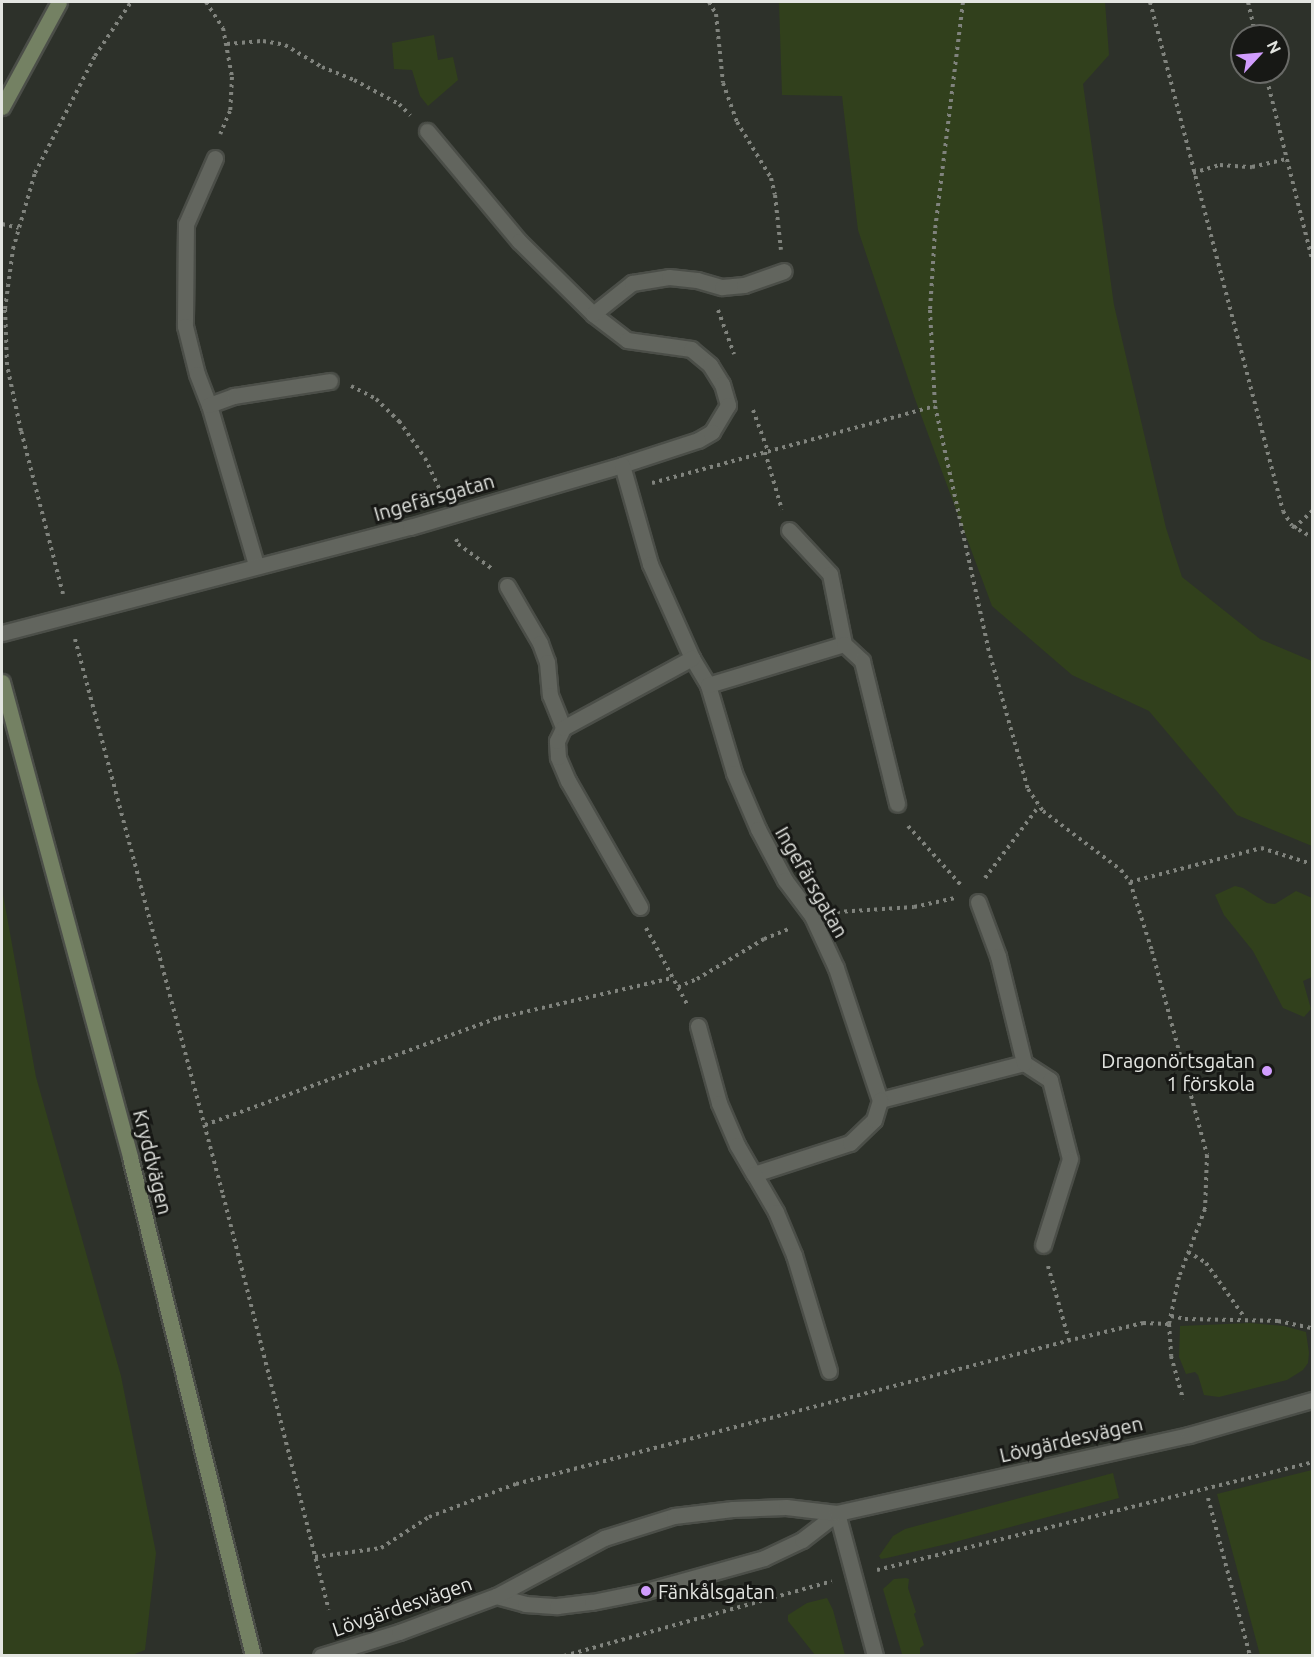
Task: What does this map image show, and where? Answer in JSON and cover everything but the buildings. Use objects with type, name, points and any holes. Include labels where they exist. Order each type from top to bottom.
[{"type":"street","points":[[2,107],[59,2]]},
{"type":"street","name":"Ingefärsgatan","points":[[2,633],[448,515],[622,465],[698,440],[712,432],[728,405],[723,384],[710,365],[691,349],[627,340],[593,314],[519,241],[427,131]]},
{"type":"street","points":[[215,158],[186,224],[185,326],[196,374],[209,405],[256,566]]},
{"type":"street","points":[[593,314],[633,282],[669,277],[697,280],[722,287],[744,285],[784,271]]},
{"type":"street","points":[[209,405],[234,396],[330,381]]},
{"type":"street","name":"Ingefärsgatan","points":[[622,465],[650,564],[692,658],[708,685],[734,772],[758,829],[785,880],[813,918],[836,968],[880,1101]]},
{"type":"street","points":[[789,530],[830,574],[844,644],[861,661],[897,804]]},
{"type":"street","points":[[507,586],[540,643],[547,662],[550,695],[563,728]]},
{"type":"street","points":[[708,685],[844,644]]},
{"type":"street","points":[[640,907],[568,781],[558,757],[557,741],[563,728],[692,658]]},
{"type":"street","name":"Kryddvägen","points":[[2,682],[130,1157],[253,1656]]},
{"type":"street","points":[[974,898],[998,956],[1024,1063],[1050,1080],[1070,1159],[1042,1245]]},
{"type":"street","points":[[698,1026],[719,1102],[737,1145],[776,1212],[794,1255],[829,1371]]},
{"type":"street","points":[[754,1174],[850,1143],[874,1120],[880,1101],[1024,1063]]},
{"type":"street","name":"Lövgärdesvägen","points":[[321,1656],[399,1632],[496,1596],[604,1538],[674,1516],[733,1509],[786,1507],[837,1513],[1189,1435],[1312,1400]]},
{"type":"street","points":[[837,1513],[875,1656]]},
{"type":"street","name":"Lövgärdesvägen","points":[[496,1596],[525,1604],[557,1606],[592,1602],[646,1591],[764,1558],[802,1540],[837,1513]]},
{"type":"path","points":[[131,2],[95,56],[35,173],[13,249],[5,309],[7,365],[21,431],[69,617],[205,1125],[329,1610]]},
{"type":"path","points":[[206,2],[223,28],[232,76],[230,111],[215,158]]},
{"type":"path","points":[[709,2],[716,14],[723,83],[737,122],[766,167],[776,195],[784,271]]},
{"type":"path","points":[[963,2],[934,231],[930,310],[935,406],[988,648],[1028,789],[1039,807],[1121,870],[1130,882],[1152,951],[1207,1155],[1205,1209],[1188,1252],[1169,1324],[1171,1356],[1183,1399]]},
{"type":"path","points":[[1150,2],[1283,512],[1294,528],[1312,537]]},
{"type":"path","points":[[1248,2],[1253,24]]},
{"type":"path","points":[[227,44],[263,41],[285,45],[322,67],[354,80],[399,104],[427,131]]},
{"type":"path","points":[[1268,84],[1312,259]]},
{"type":"path","points":[[1193,173],[1221,165],[1252,167],[1287,159]]},
{"type":"path","points":[[2,224],[19,228]]},
{"type":"path","points":[[330,381],[354,387],[376,399],[399,421],[425,458],[440,488],[458,544],[487,563],[507,586]]},
{"type":"path","points":[[629,490],[935,406]]},
{"type":"path","points":[[765,452],[789,530]]},
{"type":"path","points":[[1294,528],[1312,511]]},
{"type":"path","points":[[897,804],[904,820],[974,898]]},
{"type":"path","points":[[678,987],[697,979],[764,939],[826,913],[914,908],[974,898],[1039,807]]},
{"type":"path","points":[[1130,882],[1262,848],[1312,864]]},
{"type":"path","points":[[640,907],[646,929],[698,1026]]},
{"type":"path","points":[[205,1125],[498,1018],[673,978]]},
{"type":"path","points":[[1042,1245],[1069,1340]]},
{"type":"path","points":[[1188,1252],[1206,1263],[1245,1319]]},
{"type":"path","points":[[1171,1316],[1185,1319],[1245,1319],[1296,1323],[1312,1328]]},
{"type":"path","points":[[315,1557],[381,1548],[429,1517],[516,1484],[1069,1340],[1143,1323],[1169,1324]]},
{"type":"path","points":[[564,1656],[773,1600],[852,1575],[972,1548],[1312,1462]]},
{"type":"path","points":[[1208,1497],[1250,1656]]},
{"type":"green space","points":[[779,2],[1105,2],[1109,55],[1083,84],[1114,305],[1166,528],[1182,577],[1260,639],[1312,661],[1312,846],[1237,815],[1149,711],[1072,675],[992,606],[915,399],[858,230],[842,96],[782,95]]},
{"type":"green space","points":[[434,35],[438,60],[453,57],[458,80],[428,106],[420,96],[412,70],[394,69],[392,43]]},
{"type":"green space","points":[[1235,886],[1243,888],[1267,903],[1275,904],[1296,891],[1312,898],[1312,977],[1303,981],[1311,1009],[1304,1017],[1283,1008],[1253,951],[1224,915],[1215,895]]},
{"type":"green space","points":[[2,889],[36,1077],[121,1376],[156,1553],[145,1650],[132,1655],[2,1655]]},
{"type":"green space","points":[[1250,1323],[1284,1326],[1306,1332],[1308,1363],[1303,1370],[1287,1380],[1219,1397],[1204,1395],[1198,1375],[1195,1372],[1186,1374],[1179,1357],[1180,1326]]},
{"type":"green space","points":[[1312,1470],[1312,1655],[1260,1655],[1217,1494]]},
{"type":"green space","points":[[1113,1473],[1119,1498],[951,1543],[887,1558],[881,1559],[879,1556],[893,1536],[905,1529]]},
{"type":"green space","points":[[894,1579],[909,1579],[908,1588],[924,1645],[920,1648],[920,1655],[902,1654],[883,1589]]},
{"type":"green space","points":[[827,1598],[833,1610],[845,1655],[815,1655],[788,1621],[788,1615],[807,1603]]},
{"type":"place","name":"Dragonörtsgatan 1 förskola","points":[[1267,1071]]},
{"type":"place","name":"Fänkålsgatan","points":[[646,1591]]}]
